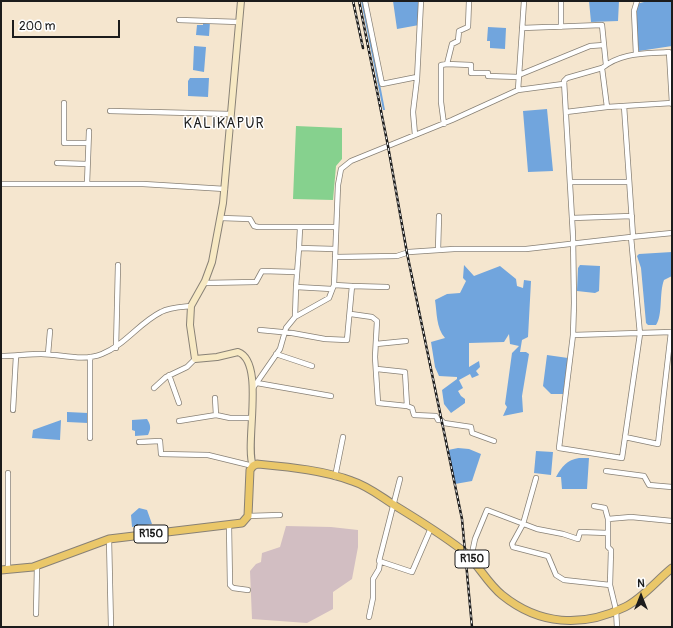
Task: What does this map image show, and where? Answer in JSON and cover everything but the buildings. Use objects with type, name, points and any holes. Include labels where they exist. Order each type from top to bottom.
[{"type":"main road","name":"R150","points":[[253,466],[257,464],[275,466],[335,477],[364,485],[431,528],[471,558],[495,589],[522,610],[547,619],[593,619],[616,610],[636,599],[672,568]]},
{"type":"main road","points":[[248,516],[250,470],[253,466]]},
{"type":"main road","name":"R150","points":[[4,570],[37,566],[109,538],[229,525],[242,522],[248,516]]},
{"type":"street","points":[[195,359],[190,325],[191,306],[204,283],[214,255],[221,218],[225,189],[241,1]]},
{"type":"street","points":[[365,1],[382,84],[417,77]]},
{"type":"street","points":[[415,135],[413,112],[417,77],[421,1]]},
{"type":"street","points":[[447,64],[452,44],[458,41],[459,31],[468,27],[470,1]]},
{"type":"street","points":[[518,90],[524,1]]},
{"type":"street","points":[[561,1],[561,27]]},
{"type":"street","points":[[636,54],[634,11],[637,1]]},
{"type":"street","points":[[179,20],[239,22]]},
{"type":"street","points":[[522,28],[602,25],[607,108]]},
{"type":"street","points":[[444,124],[441,102],[441,65],[471,65],[471,73],[488,72],[488,76],[519,76],[590,46],[604,45]]},
{"type":"street","points":[[566,112],[624,106],[672,102],[671,51],[626,55],[611,61],[604,67],[567,78],[563,84],[566,112],[573,243],[573,335],[560,448],[622,458],[640,334],[624,106]]},
{"type":"street","points":[[255,385],[280,349],[285,333],[295,318],[330,298],[333,287],[335,257],[338,176],[341,169],[351,161],[444,124],[518,90],[563,84]]},
{"type":"street","points":[[64,103],[64,143],[88,143]]},
{"type":"street","points":[[110,112],[231,114]]},
{"type":"street","points":[[87,184],[89,130]]},
{"type":"street","points":[[57,163],[87,164]]},
{"type":"street","points":[[570,182],[630,182]]},
{"type":"street","points":[[1,184],[143,184],[225,189]]},
{"type":"street","points":[[438,250],[439,216]]},
{"type":"street","points":[[572,218],[632,216]]},
{"type":"street","points":[[221,218],[250,219],[254,226],[258,227],[336,228]]},
{"type":"street","points":[[295,318],[296,272],[300,228]]},
{"type":"street","points":[[335,257],[397,256],[410,252],[438,250],[526,249],[672,233]]},
{"type":"street","points":[[299,248],[335,249]]},
{"type":"street","points":[[116,348],[118,265]]},
{"type":"street","points":[[204,283],[256,282],[262,271],[296,272]]},
{"type":"street","points":[[260,330],[326,339],[348,340],[352,286]]},
{"type":"street","points":[[296,287],[387,287]]},
{"type":"street","points":[[1,356],[48,354],[90,357],[100,355],[116,348],[146,322],[161,312],[191,306]]},
{"type":"street","points":[[351,314],[376,318],[378,403],[407,406],[412,408],[414,415],[436,416],[444,424],[471,427],[472,433],[494,440]]},
{"type":"street","points":[[48,354],[50,331]]},
{"type":"street","points":[[573,335],[672,332],[658,444],[625,437]]},
{"type":"street","points":[[376,344],[406,341]]},
{"type":"street","points":[[139,442],[160,441],[161,454],[208,455],[253,466],[252,418],[255,385],[248,365],[240,353],[195,359],[187,367],[169,375],[154,388]]},
{"type":"street","points":[[276,354],[312,366]]},
{"type":"street","points":[[13,410],[16,356]]},
{"type":"street","points":[[90,357],[90,438]]},
{"type":"street","points":[[377,369],[406,372],[407,406]]},
{"type":"street","points":[[169,375],[179,403]]},
{"type":"street","points":[[255,385],[330,396]]},
{"type":"street","points":[[215,398],[216,415]]},
{"type":"street","points":[[179,421],[216,415],[230,418],[252,418]]},
{"type":"street","points":[[335,477],[343,437]]},
{"type":"street","points":[[606,471],[644,476],[648,486],[672,487]]},
{"type":"street","points":[[4,570],[8,473]]},
{"type":"street","points":[[536,478],[523,524],[512,544],[515,549],[548,556],[553,571],[564,580],[610,584]]},
{"type":"street","points":[[369,617],[373,598],[373,579],[379,569],[400,479]]},
{"type":"street","points":[[594,506],[605,508],[608,519],[608,547],[611,550],[610,584],[616,610],[617,627]]},
{"type":"street","points":[[471,558],[475,539],[487,510],[523,524],[578,539],[580,532],[608,534]]},
{"type":"street","points":[[248,516],[280,515]]},
{"type":"street","points":[[608,519],[631,517],[672,521]]},
{"type":"street","points":[[229,525],[230,585],[233,588],[248,590]]},
{"type":"street","points":[[380,562],[412,572],[431,528]]},
{"type":"street","points":[[109,538],[111,627]]},
{"type":"street","points":[[36,614],[37,566]]},
{"type":"shaded area","points":[[286,526],[331,527],[358,530],[358,547],[352,579],[333,592],[333,609],[307,623],[252,619],[250,571],[256,564],[261,562],[262,553],[280,547]]},
{"type":"green space","points":[[296,126],[342,128],[342,159],[336,166],[333,200],[293,199]]},
{"type":"water","points":[[361,1],[364,1],[385,110],[383,110]]},
{"type":"water","points":[[393,1],[420,1],[419,25],[397,29]]},
{"type":"water","points":[[589,1],[619,1],[618,21],[591,22]]},
{"type":"water","points":[[648,1],[672,1],[672,46],[639,51],[636,33],[636,4]]},
{"type":"water","points":[[203,22],[210,22],[209,36],[196,35],[197,25],[203,25]]},
{"type":"water","points":[[488,27],[506,28],[505,49],[490,48],[490,41],[487,41]]},
{"type":"water","points":[[194,46],[206,47],[204,72],[193,70]]},
{"type":"water","points":[[190,78],[209,78],[208,97],[188,96],[188,81]]},
{"type":"water","points":[[547,109],[553,171],[528,172],[523,111]]},
{"type":"water","points":[[672,252],[672,276],[664,280],[660,316],[656,325],[648,325],[646,323],[641,268],[637,256],[639,254]]},
{"type":"water","points":[[464,265],[474,276],[500,266],[516,279],[517,286],[523,288],[524,280],[531,281],[528,337],[522,340],[520,352],[526,352],[529,354],[522,396],[523,412],[503,416],[507,407],[505,404],[512,353],[519,346],[510,344],[509,334],[504,342],[469,343],[469,367],[479,361],[480,367],[476,371],[479,375],[472,378],[470,374],[459,380],[463,388],[458,391],[465,399],[465,403],[451,413],[444,404],[442,390],[457,379],[457,377],[439,376],[435,367],[431,342],[445,338],[438,325],[435,300],[447,294],[460,293],[466,281],[463,278]]},
{"type":"water","points":[[580,265],[600,266],[599,291],[595,293],[577,291],[578,268]]},
{"type":"water","points":[[547,355],[568,358],[563,394],[551,394],[543,386]]},
{"type":"water","points":[[67,412],[88,413],[88,423],[67,422]]},
{"type":"water","points":[[147,419],[150,427],[148,435],[135,436],[135,431],[132,430],[132,420]]},
{"type":"water","points":[[61,420],[60,440],[32,438],[33,430]]},
{"type":"water","points":[[458,448],[469,449],[481,454],[472,481],[455,484],[448,450]]},
{"type":"water","points":[[536,451],[553,452],[551,475],[534,473]]},
{"type":"water","points":[[589,458],[587,489],[562,489],[561,477],[556,477],[565,464],[571,460]]},
{"type":"water","points":[[139,508],[147,510],[152,524],[132,527],[131,515]]},
{"type":"railway","points":[[353,1],[363,48]]},
{"type":"railway","points":[[359,1],[388,146],[407,253],[462,519],[472,627]]},
{"type":"district","name":"KALIKAPUR","points":[[224,124]]}]
